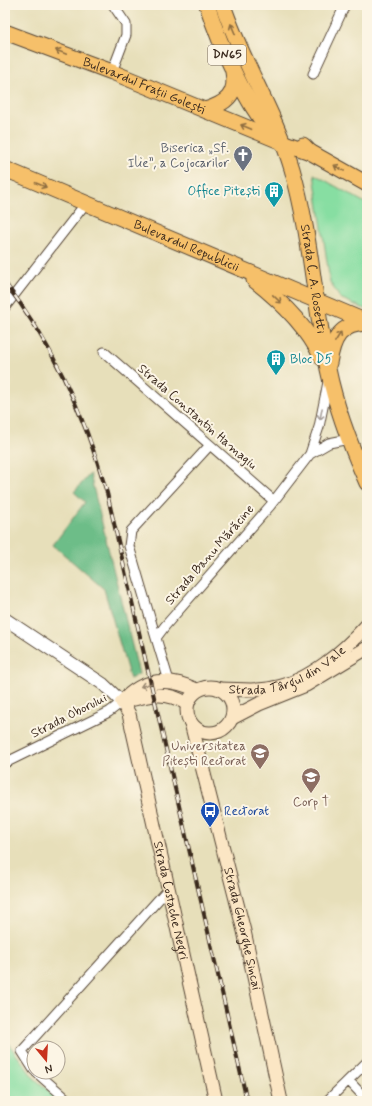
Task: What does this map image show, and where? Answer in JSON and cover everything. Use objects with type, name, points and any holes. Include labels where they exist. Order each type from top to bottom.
[{"type":"main road","name":"DN65","points":[[207,5],[231,64],[258,116],[282,142],[310,152]]},
{"type":"main road","name":"DN65","points":[[223,5],[249,68],[274,119],[282,142]]},
{"type":"main road","name":"Bulevardul Frații Golești","points":[[5,32],[112,72],[282,142]]},
{"type":"main road","points":[[205,110],[224,103],[233,93],[234,79],[231,64]]},
{"type":"main road","name":"DN65","points":[[274,119],[310,152]]},
{"type":"main road","name":"Strada C. A. Rosetti","points":[[282,142],[292,169],[298,195],[329,373],[349,439],[367,483]]},
{"type":"main road","points":[[310,152],[367,184]]},
{"type":"main road","name":"Bulevardul Republicii","points":[[5,169],[367,322]]},
{"type":"main road","points":[[236,266],[270,292],[286,308],[311,338],[329,373]]},
{"type":"main road","points":[[329,373],[330,354],[339,333],[350,325],[367,322]]},
{"type":"main road","name":"Strada Târgul din Vale","points":[[220,689],[262,690],[286,684],[306,674],[333,657],[367,625]]},
{"type":"main road","name":"Strada Târgul din Vale","points":[[232,718],[259,704],[306,685],[367,648]]},
{"type":"main road","points":[[122,702],[130,692],[142,686],[169,681],[183,684],[197,690],[209,687],[220,689],[226,693],[233,705],[232,718],[223,729],[210,733],[203,732],[191,723],[188,717],[187,704],[197,690]]},
{"type":"main road","points":[[122,702],[162,695],[177,697],[187,704]]},
{"type":"main road","name":"Strada Costache Negri","points":[[122,702],[129,714],[212,1098]]},
{"type":"main road","name":"Strada Gheorghe Șincai","points":[[191,723],[242,924],[281,1101]]},
{"type":"main road","points":[[199,758],[203,744],[210,733]]},
{"type":"street","points":[[112,72],[126,35],[126,24],[113,5]]},
{"type":"street","points":[[313,74],[346,5]]},
{"type":"street","points":[[5,307],[86,203]]},
{"type":"street","name":"Strada Constantin Hamagiu","points":[[104,352],[274,501]]},
{"type":"street","name":"Strada Banu Mărăcine","points":[[156,638],[274,501],[310,454],[319,427],[329,373]]},
{"type":"street","name":"Strada Banu Mărăcine","points":[[310,454],[329,443],[349,439]]},
{"type":"street","points":[[169,681],[129,546],[129,538],[131,531],[210,445]]},
{"type":"street","points":[[5,619],[103,684],[122,702]]},
{"type":"street","name":"Strada Oborului","points":[[5,763],[109,712],[122,702]]},
{"type":"street","points":[[32,1040],[168,889]]},
{"type":"street","points":[[26,1047],[22,1051],[26,1057]]},
{"type":"street","points":[[327,1101],[367,1062]]},
{"type":"street","points":[[45,1080],[69,1101]]},
{"type":"street","points":[[349,1081],[367,1100]]},
{"type":"green space","points":[[314,174],[367,204],[367,310],[340,298],[330,282]]},
{"type":"green space","points":[[90,474],[139,674],[130,679],[104,589],[53,545],[85,502],[74,492]]},
{"type":"green space","points":[[5,1039],[26,1068],[26,1080],[36,1080],[60,1101],[5,1101]]},
{"type":"railway","points":[[5,283],[39,331],[66,383],[89,437],[107,493],[247,1101]]},
{"type":"place","name":"Biserica „Sf. Ilie”, a Cojocarilor","points":[[243,172]]},
{"type":"place","name":"Office Pitești","points":[[274,208]]},
{"type":"place","name":"Bloc D5","points":[[276,376]]},
{"type":"place","name":"Universitatea Pitești Rectorat","points":[[260,770]]},
{"type":"place","name":"Corp T","points":[[311,794]]},
{"type":"place","name":"Rectorat","points":[[210,828]]}]
